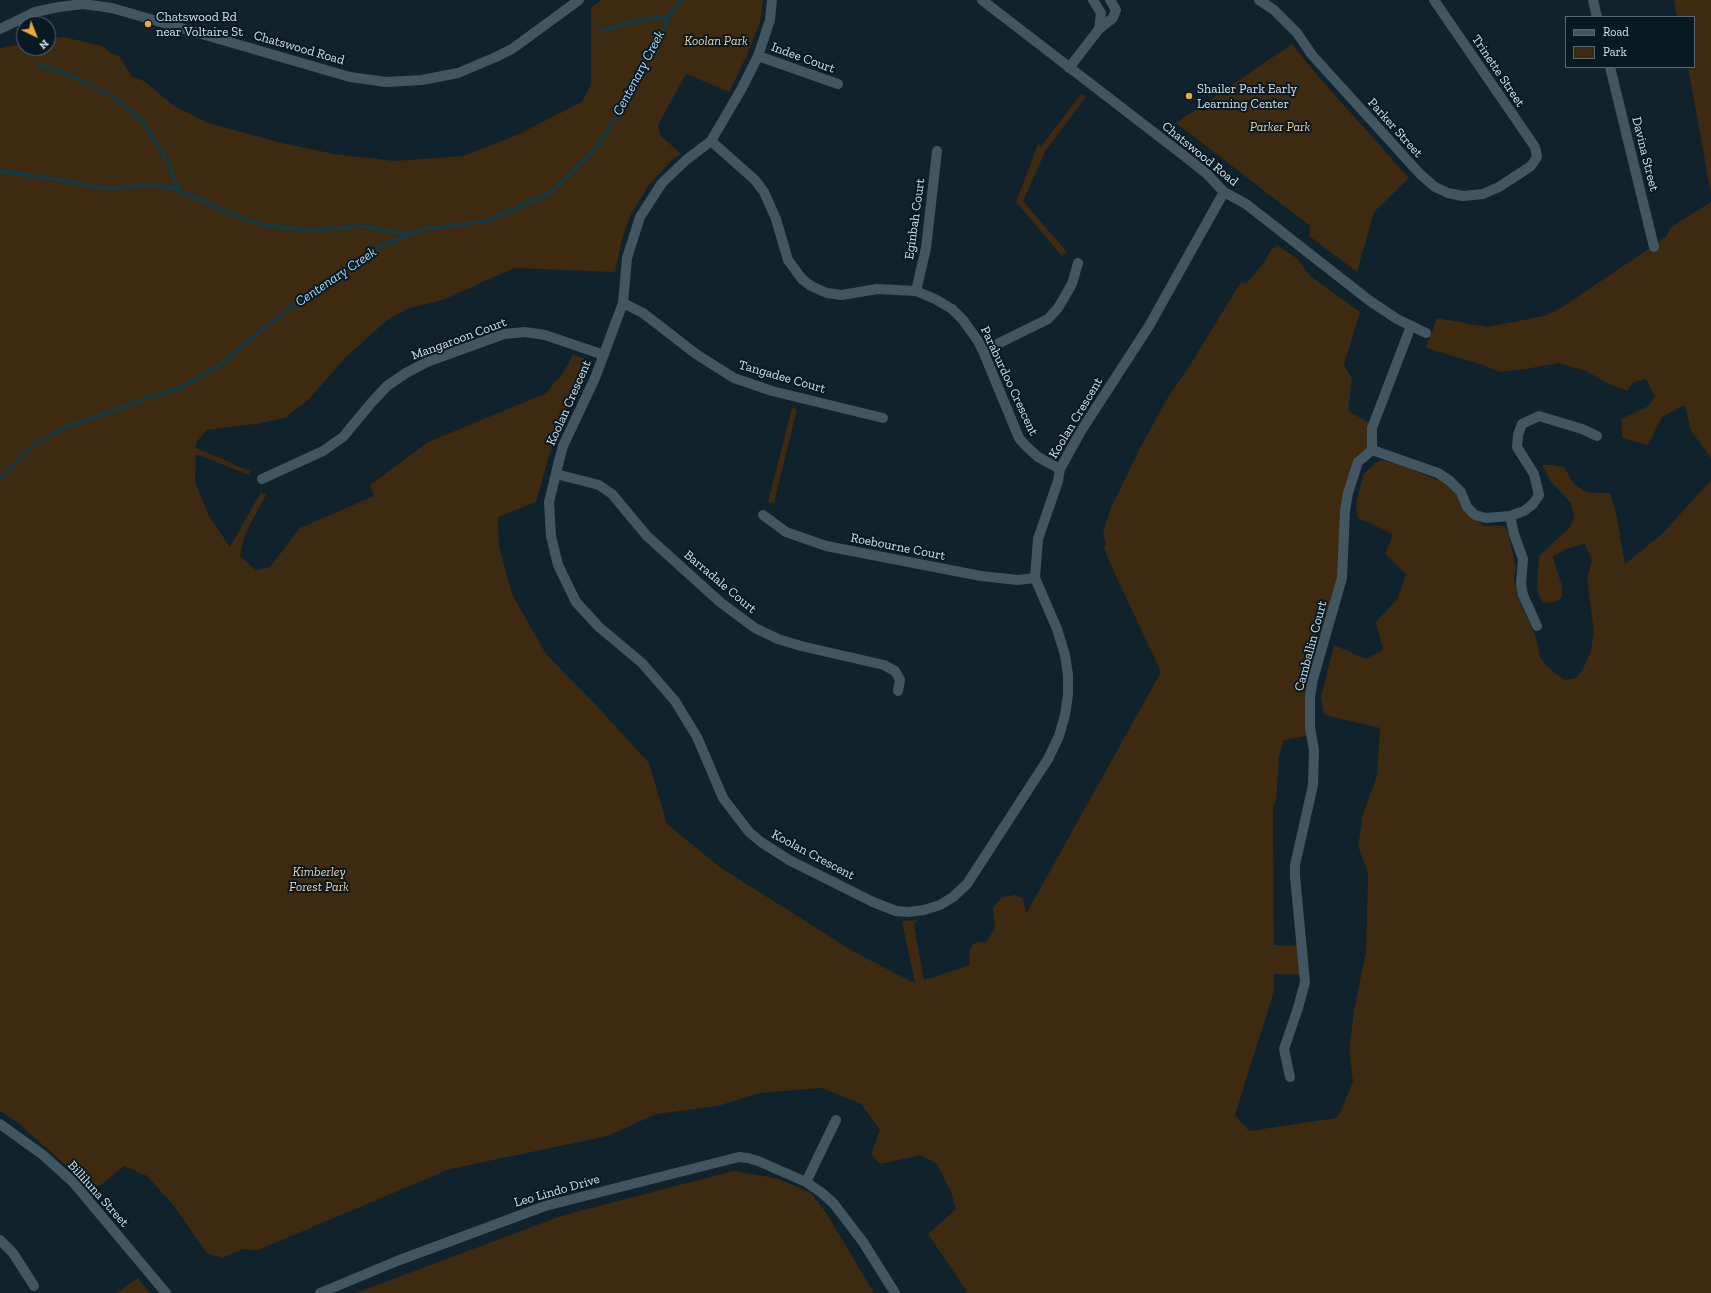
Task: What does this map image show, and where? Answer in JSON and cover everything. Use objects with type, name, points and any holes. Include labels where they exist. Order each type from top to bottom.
[{"type":"street","name":"Chatswood Road","points":[[0,29],[35,12],[58,4],[83,4],[112,8],[350,77],[386,82],[422,80],[458,73],[478,66],[512,49],[579,0]]},
{"type":"street","name":"Koolan Crescent","points":[[772,0],[770,20],[758,56],[742,88],[710,141],[686,160],[662,183],[640,217],[627,258],[623,303],[589,392],[563,446],[549,502],[551,536],[558,565],[576,602],[599,627],[642,663],[675,702],[697,737],[723,798],[738,820],[761,842],[789,860],[873,902],[896,911],[908,912],[924,910],[940,905],[953,897],[967,884],[1048,759],[1059,736],[1065,715],[1068,695],[1068,675],[1065,655],[1058,629],[1034,578],[1038,539],[1058,481],[1060,469],[1081,431],[1149,326],[1224,192]]},
{"type":"street","name":"Chatswood Road","points":[[982,0],[1207,174],[1224,192],[1246,204],[1390,315],[1426,333]]},
{"type":"street","points":[[1093,0],[1101,13],[1099,29]]},
{"type":"street","points":[[1069,68],[1099,29],[1110,22],[1116,14],[1116,8],[1110,0]]},
{"type":"street","name":"Parker Street","points":[[1259,0],[1274,10],[1297,33],[1312,55],[1420,174],[1435,187],[1448,193],[1463,196],[1483,194],[1499,187],[1531,166],[1537,157]]},
{"type":"street","name":"Trinette Street","points":[[1434,0],[1534,147],[1537,157]]},
{"type":"street","points":[[1593,0],[1597,16]]},
{"type":"street","name":"Indee Court","points":[[758,56],[838,84]]},
{"type":"street","name":"Davina Street","points":[[1610,68],[1654,248]]},
{"type":"street","name":"Paraburdoo Crescent","points":[[710,141],[755,180],[764,192],[776,219],[788,260],[802,279],[811,286],[827,293],[842,295],[877,289],[916,291],[935,299],[952,309],[970,329],[983,352],[1019,438],[1038,457],[1060,469]]},
{"type":"street","name":"Eginbah Court","points":[[916,291],[926,248],[937,151]]},
{"type":"street","points":[[983,352],[1048,319],[1058,308],[1072,284],[1078,263]]},
{"type":"street","name":"Tangadee Court","points":[[623,303],[643,313],[696,354],[734,378],[772,391],[883,418]]},
{"type":"street","points":[[1411,326],[1372,428],[1372,450],[1438,473],[1450,481],[1461,492],[1467,507],[1475,515],[1486,518],[1510,516],[1524,511],[1533,504],[1539,495],[1534,474],[1517,446],[1518,435],[1522,424],[1539,416],[1582,429],[1597,436]]},
{"type":"street","name":"Mangaroon Court","points":[[262,479],[309,459],[344,437],[372,402],[388,386],[406,373],[427,362],[504,334],[525,332],[545,335],[604,355]]},
{"type":"street","name":"Camballin Court","points":[[1290,1077],[1284,1049],[1305,982],[1295,865],[1313,785],[1314,750],[1310,728],[1310,697],[1313,679],[1342,578],[1345,511],[1348,493],[1358,462],[1372,450]]},
{"type":"street","name":"Barradale Court","points":[[556,474],[599,485],[612,494],[647,536],[720,602],[755,628],[778,639],[801,646],[884,665],[895,671],[900,680],[898,691]]},
{"type":"street","name":"Roebourne Court","points":[[763,515],[786,532],[826,546],[981,576],[1018,580],[1034,578]]},
{"type":"street","points":[[1510,516],[1523,559],[1521,584],[1523,595],[1536,626]]},
{"type":"street","points":[[806,1182],[836,1120]]},
{"type":"street","name":"Billiluna Street","points":[[0,1124],[43,1155],[73,1182],[166,1293]]},
{"type":"street","name":"Leo Lindo Drive","points":[[320,1293],[397,1261],[545,1206],[739,1157],[758,1161],[806,1182],[834,1204],[863,1242],[895,1293]]},
{"type":"street","points":[[0,1240],[14,1253],[34,1286]]},
{"type":"green space","name":"Kimberley Forest Park","points":[[601,0],[763,0],[760,22],[748,53],[729,92],[686,74],[658,125],[660,135],[681,154],[673,159],[648,186],[631,214],[622,239],[615,272],[514,268],[443,300],[409,308],[386,321],[346,357],[309,399],[285,418],[260,423],[257,425],[254,424],[206,430],[196,443],[196,448],[250,471],[249,475],[196,454],[195,482],[209,516],[230,547],[261,492],[266,495],[245,534],[240,556],[256,570],[270,567],[300,528],[374,496],[370,485],[428,442],[547,393],[568,365],[573,354],[588,360],[590,364],[550,452],[536,502],[498,517],[499,546],[512,594],[546,654],[595,704],[649,763],[667,824],[721,868],[856,953],[915,983],[902,921],[918,920],[914,925],[924,980],[970,965],[969,952],[973,944],[980,942],[986,943],[995,928],[993,908],[1002,897],[1015,895],[1023,898],[1026,914],[1161,672],[1109,561],[1104,547],[1106,544],[1103,533],[1110,510],[1140,448],[1167,399],[1190,365],[1241,282],[1246,284],[1265,261],[1272,248],[1274,249],[1277,245],[1298,259],[1309,275],[1360,312],[1344,365],[1352,378],[1348,411],[1370,423],[1368,449],[1358,455],[1357,458],[1334,596],[1306,703],[1306,736],[1284,740],[1279,756],[1276,801],[1273,807],[1274,945],[1299,946],[1303,975],[1274,974],[1274,991],[1235,1115],[1249,1131],[1336,1118],[1339,1115],[1353,1082],[1349,1049],[1355,1005],[1366,952],[1368,873],[1358,846],[1363,814],[1377,776],[1380,728],[1324,715],[1321,697],[1334,645],[1366,659],[1383,650],[1376,622],[1398,598],[1406,574],[1385,554],[1393,534],[1358,518],[1356,505],[1363,475],[1375,463],[1381,460],[1402,465],[1452,486],[1475,518],[1484,526],[1503,526],[1508,531],[1516,569],[1514,579],[1519,600],[1536,637],[1540,658],[1552,671],[1565,680],[1576,678],[1582,671],[1591,651],[1594,631],[1587,579],[1592,560],[1585,544],[1569,548],[1553,556],[1562,585],[1562,597],[1556,602],[1543,603],[1537,591],[1539,556],[1570,527],[1574,519],[1571,503],[1551,482],[1542,465],[1564,467],[1573,483],[1584,491],[1610,493],[1616,513],[1625,564],[1662,534],[1711,480],[1711,1293],[968,1293],[928,1234],[956,1209],[951,1192],[937,1164],[921,1155],[880,1164],[871,1154],[880,1130],[861,1104],[822,1088],[760,1093],[718,1106],[656,1114],[608,1136],[450,1169],[258,1250],[243,1249],[222,1258],[207,1253],[174,1206],[147,1176],[124,1166],[102,1184],[90,1189],[70,1169],[17,1122],[0,1111],[0,48],[16,45],[16,56],[56,56],[56,38],[64,37],[102,46],[110,53],[119,56],[132,77],[144,81],[173,105],[208,123],[282,143],[334,154],[394,161],[463,156],[517,135],[582,102],[591,85],[591,7]]},
{"type":"green space","points":[[1674,0],[1711,0],[1711,194],[1688,68],[1695,68],[1695,16],[1677,16]]},
{"type":"green space","name":"Parker Park","points":[[1292,44],[1317,75],[1409,178],[1374,212],[1357,272],[1309,236],[1310,226],[1176,123]]},
{"type":"green space","points":[[1081,94],[1086,97],[1046,150],[1023,201],[1067,252],[1062,256],[1016,202],[1038,144],[1041,146]]},
{"type":"green space","points":[[1711,202],[1711,458],[1691,431],[1685,405],[1662,417],[1648,445],[1622,438],[1621,419],[1647,407],[1655,397],[1646,379],[1634,382],[1627,391],[1609,384],[1586,371],[1559,363],[1500,372],[1483,365],[1426,348],[1437,318],[1487,327],[1544,316],[1561,308],[1666,237],[1670,228]]},
{"type":"green space","points":[[792,408],[797,409],[774,503],[768,502]]},
{"type":"green space","points":[[733,1171],[776,1178],[811,1193],[827,1214],[874,1293],[356,1293],[561,1216]]},
{"type":"green space","points":[[138,1278],[150,1293],[116,1293]]},
{"type":"waterway","name":"Centenary Creek","points":[[0,479],[35,444],[65,427],[184,386],[221,364],[294,305],[350,268],[377,248],[424,229],[487,221],[550,193],[594,150],[630,96],[669,16],[682,0]]},
{"type":"waterway","points":[[601,31],[645,19],[669,16]]},
{"type":"waterway","points":[[38,64],[76,78],[115,98],[142,120],[165,157],[179,191]]},
{"type":"waterway","points":[[0,171],[108,189],[149,184],[172,188],[253,223],[310,231],[363,226],[408,235]]},
{"type":"place","name":"Chatswood Rd near Voltaire St","points":[[148,24]]},
{"type":"place","name":"Shailer Park Early Learning Center","points":[[1189,96]]},
{"type":"park label","name":"Koolan Park","points":[[716,41]]}]
